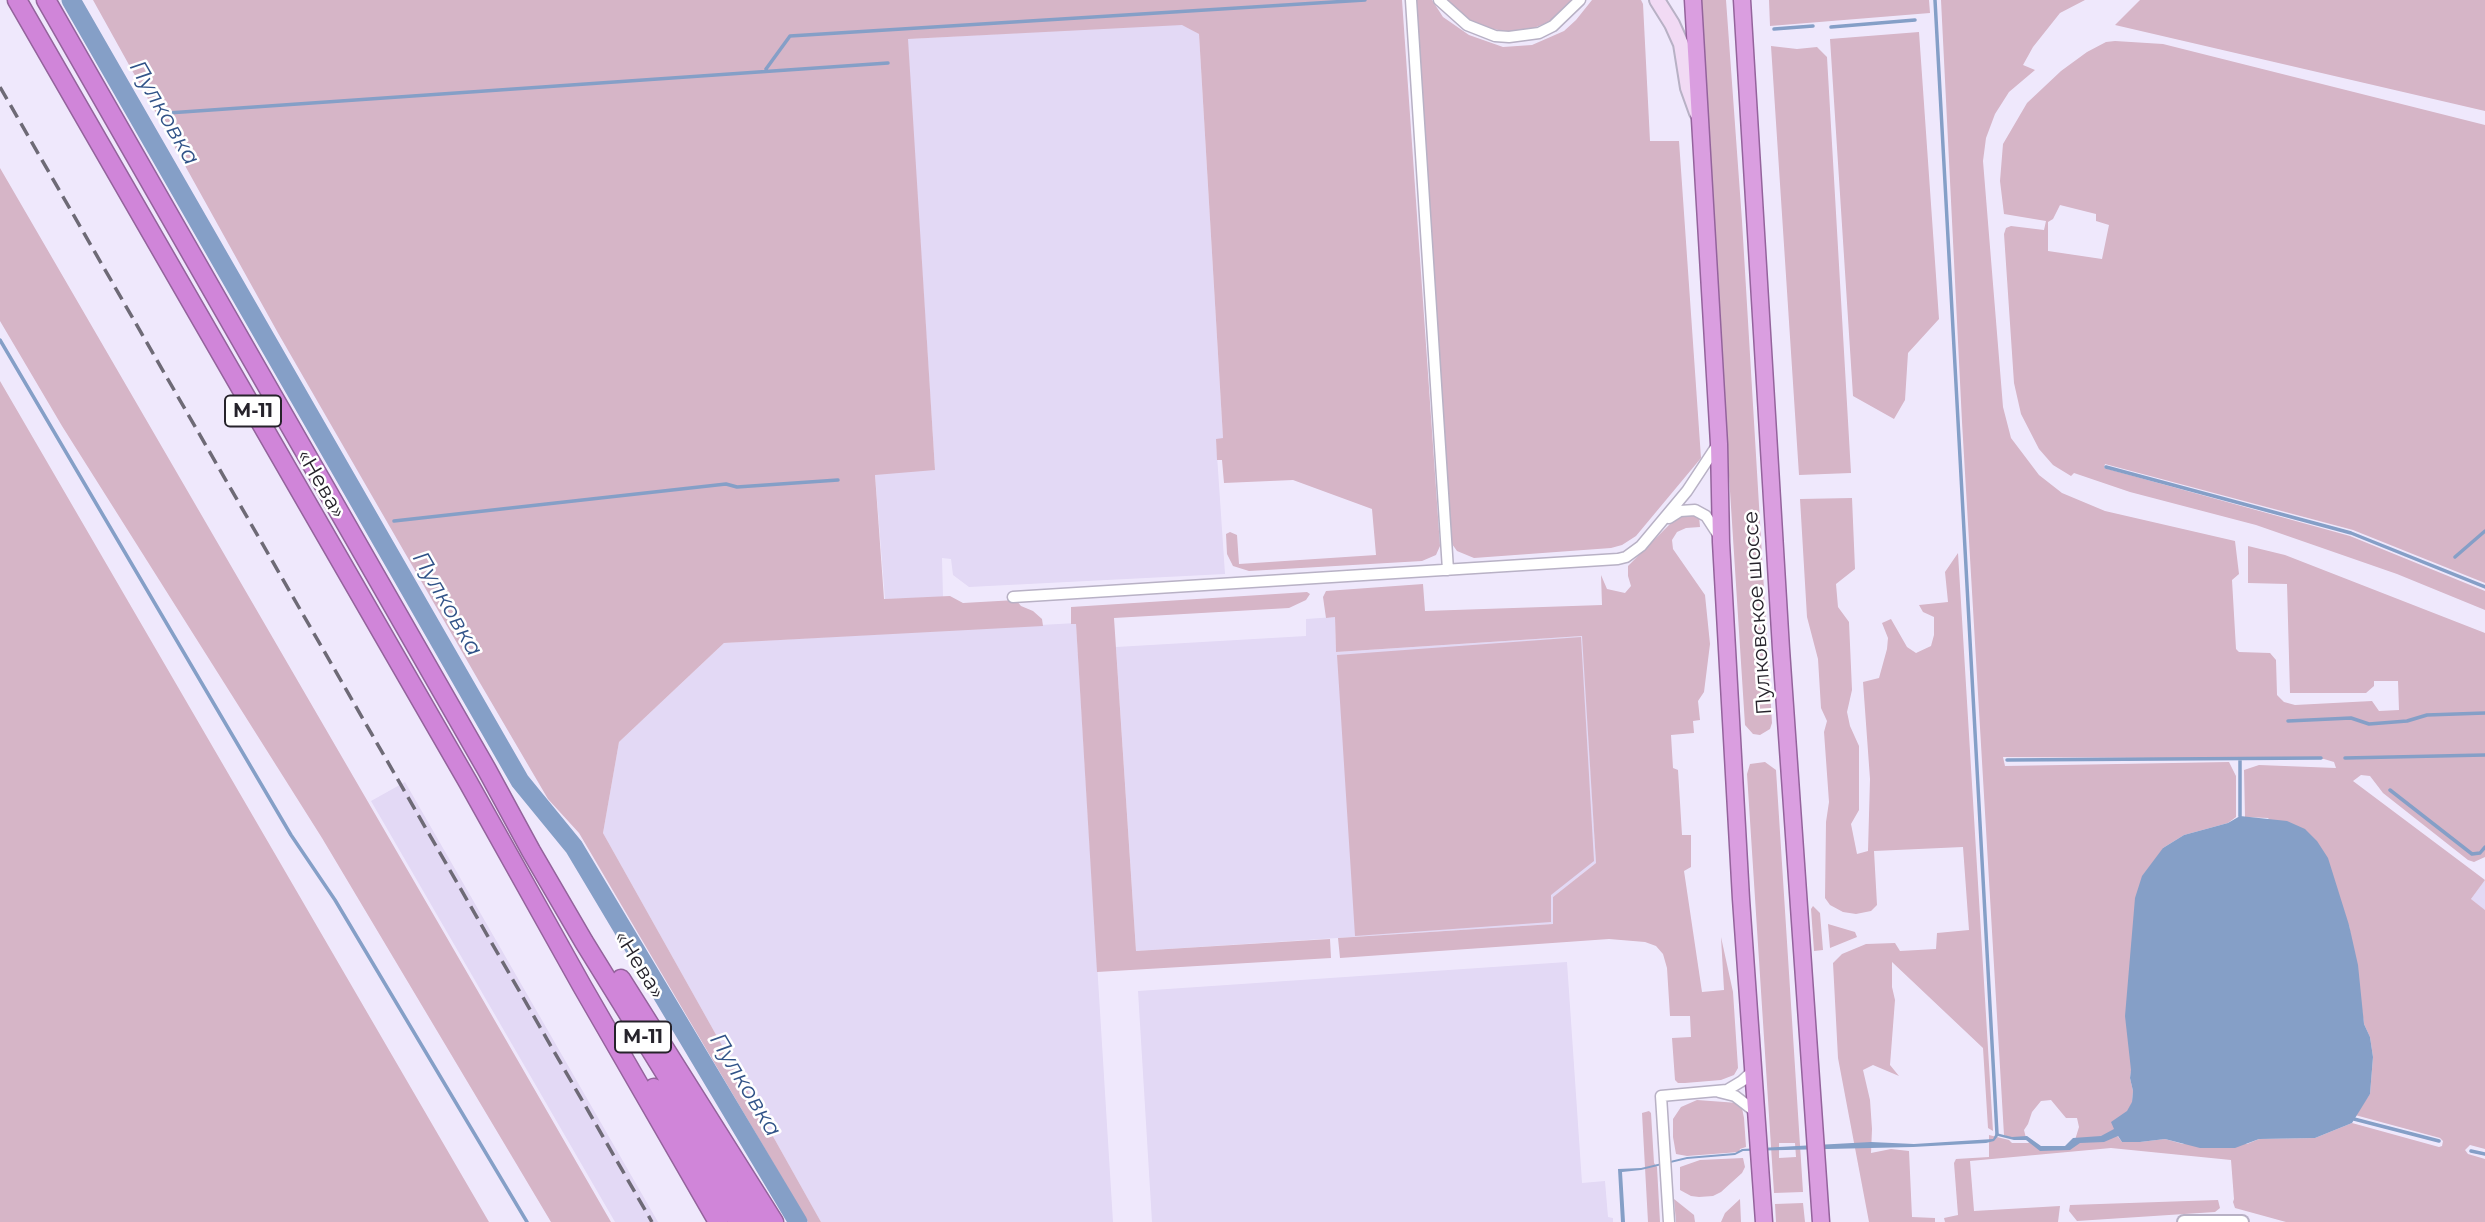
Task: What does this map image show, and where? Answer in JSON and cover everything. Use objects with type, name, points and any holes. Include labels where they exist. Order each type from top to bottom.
[{"type":"highway","name":"«Нева»","points":[[17,0],[718,1222]]},
{"type":"highway","name":"«Нева»","points":[[46,0],[577,930],[757,1222]]},
{"type":"highway","name":"Пулковское шоссе","points":[[1693,0],[1741,899],[1764,1222]]},
{"type":"highway","name":"Пулковское шоссе","points":[[1742,0],[1771,488],[1821,1222]]},
{"type":"highway","name":"«Нева»","points":[[487,770],[539,846],[774,1222]]},
{"type":"highway","name":"«Нева»","points":[[566,954],[587,981],[738,1222]]},
{"type":"main road","points":[[1657,0],[1672,23],[1681,44],[1686,62],[1688,88],[1698,115]]},
{"type":"street","points":[[1411,0],[1448,570]]},
{"type":"street","points":[[1439,0],[1467,25],[1495,36],[1509,37],[1539,33],[1553,26],[1580,0]]},
{"type":"street","points":[[1013,597],[1618,559],[1641,546],[1687,491],[1718,444]]},
{"type":"street","points":[[1662,521],[1680,511],[1695,510],[1710,521],[1721,542]]},
{"type":"street","points":[[1669,1222],[1661,1096],[1718,1092],[1734,1086],[1755,1069]]},
{"type":"street","points":[[1718,1092],[1735,1096],[1758,1113]]},
{"type":"street","points":[[2184,1222],[2242,1222]]},
{"type":"shaded area","points":[[93,0],[1402,0],[1440,546],[1436,555],[1422,561],[1249,571],[1233,566],[1227,554],[1226,534],[1230,532],[1237,535],[1239,564],[1376,555],[1372,509],[1293,480],[1224,483],[1222,460],[1217,460],[1216,439],[1223,438],[1199,34],[1182,25],[908,39],[935,470],[875,475],[884,599],[950,596],[963,603],[1016,600],[1042,619],[1043,626],[724,643],[619,742],[603,833],[821,1222],[808,1222],[579,833],[548,799],[480,683],[278,333]]},
{"type":"shaded area","points":[[1415,0],[1432,0],[1443,17],[1469,35],[1503,47],[1532,45],[1564,31],[1592,0],[1641,0],[1643,4],[1650,141],[1679,141],[1701,458],[1636,536],[1622,545],[1474,558],[1457,551],[1452,544]]},
{"type":"shaded area","points":[[1446,0],[1573,0],[1549,22],[1526,31],[1506,31],[1484,28],[1464,18]]},
{"type":"shaded area","points":[[1701,0],[1726,0],[1772,723],[1770,729],[1760,735],[1753,734],[1745,725]]},
{"type":"shaded area","points":[[1769,0],[1929,0],[1930,13],[1770,26]]},
{"type":"shaded area","points":[[1941,0],[2085,0],[2060,13],[2033,47],[2023,65],[2035,70],[2009,92],[1995,114],[1986,138],[1983,161],[2003,407],[2011,438],[2039,475],[2062,493],[2105,511],[2235,541],[2239,574],[2232,580],[2236,649],[2239,652],[2270,653],[2276,660],[2277,695],[2284,702],[2295,705],[2372,701],[2379,711],[2399,710],[2398,681],[2374,681],[2374,686],[2366,693],[2290,693],[2287,584],[2248,583],[2248,546],[2285,555],[2485,633],[2485,857],[2474,862],[2468,860],[2383,793],[2370,776],[2361,775],[2353,781],[2485,880],[2471,899],[2485,910],[2485,1149],[2470,1145],[2465,1150],[2468,1154],[2485,1159],[2485,1222],[2286,1222],[2235,1208],[2231,1160],[2111,1148],[1970,1161],[1974,1211],[2060,1206],[2058,1222],[1945,1222],[1944,1218],[1958,1215],[1954,1163],[1956,1159],[1989,1157],[1989,1135],[2012,1143],[2031,1141],[2040,1149],[2067,1149],[2075,1140],[2079,1127],[2077,1118],[2066,1118],[2051,1100],[2041,1101],[2032,1112],[2024,1130],[2026,1138],[2012,1139],[2004,1135],[1962,422]],"holes":[[[2003,757],[2324,759],[2334,762],[2336,768],[2259,765],[2244,770],[2245,817],[2268,818],[2349,925],[2364,1024],[2370,1037],[2373,1057],[2370,1094],[2355,1115],[2440,1138],[2443,1141],[2442,1146],[2352,1123],[2315,1138],[2259,1139],[2247,1144],[2183,1144],[2165,1139],[2122,1142],[2116,1134],[2132,1103],[2130,1078],[2163,848],[2184,835],[2228,823],[2236,817],[2236,776],[2229,762],[2005,766]]]},
{"type":"shaded area","points":[[2140,0],[2485,0],[2485,111],[2115,25]]},
{"type":"shaded area","points":[[1182,24],[1199,34],[1223,438],[1216,440],[1225,574],[969,587],[953,575],[951,559],[942,558],[943,597],[885,599],[875,474],[935,469],[907,39]]},
{"type":"shaded area","points":[[1919,32],[1939,319],[1908,353],[1905,400],[1894,419],[1853,396],[1830,39]]},
{"type":"shaded area","points":[[2106,42],[2163,44],[2485,125],[2485,583],[2353,530],[2105,464],[2104,468],[2350,536],[2485,591],[2485,610],[2397,574],[2256,525],[2130,492],[2074,473],[2071,476],[2053,465],[2039,449],[2021,414],[2014,383],[2004,234],[2006,228],[2011,226],[2044,230],[2046,221],[2004,214],[2000,181],[2003,144],[2027,103],[2061,71]],"holes":[[[2060,205],[2096,214],[2096,221],[2109,225],[2102,259],[2048,251],[2048,222],[2053,219]]]},
{"type":"shaded area","points":[[1771,46],[1797,49],[1817,47],[1827,57],[1851,473],[1799,475]]},
{"type":"shaded area","points":[[0,168],[611,1222],[551,1222],[322,838],[62,426],[0,321]]},
{"type":"shaded area","points":[[0,381],[489,1222],[0,1222]]},
{"type":"shaded area","points":[[1852,498],[1855,569],[1836,584],[1838,607],[1849,622],[1852,690],[1847,712],[1859,746],[1859,810],[1851,824],[1857,854],[1868,851],[1870,779],[1863,682],[1879,678],[1888,638],[1882,623],[1891,619],[1907,647],[1916,653],[1931,646],[1934,617],[1923,612],[1919,605],[1948,602],[1945,572],[1958,553],[1993,1131],[1988,1128],[1983,1048],[1892,962],[1895,1000],[1890,1065],[1899,1076],[1873,1065],[1863,1070],[1870,1100],[1871,1153],[1891,1149],[1909,1151],[1912,1217],[1935,1218],[1935,1222],[1869,1222],[1838,1058],[1833,963],[1842,954],[1866,944],[1895,943],[1900,951],[1936,949],[1937,933],[1969,930],[1963,847],[1874,851],[1877,905],[1871,911],[1856,914],[1843,912],[1830,905],[1825,898],[1826,822],[1829,802],[1824,732],[1827,721],[1821,708],[1818,659],[1807,617],[1800,499]]},
{"type":"shaded area","points":[[1688,512],[1699,516],[1700,527],[1677,532],[1672,540],[1673,549],[1705,595],[1710,644],[1704,692],[1698,701],[1700,720],[1693,721],[1694,733],[1671,735],[1673,768],[1678,770],[1682,835],[1691,835],[1691,867],[1684,871],[1702,992],[1724,990],[1721,937],[1733,992],[1738,1068],[1734,1075],[1721,1080],[1678,1083],[1675,1080],[1672,1038],[1691,1037],[1690,1016],[1670,1016],[1667,968],[1663,954],[1656,946],[1645,942],[1609,939],[1340,958],[1338,938],[1553,924],[1553,897],[1596,863],[1582,636],[1336,652],[1335,617],[1326,618],[1323,597],[1326,591],[1423,584],[1425,611],[1602,605],[1601,575],[1607,589],[1625,593],[1631,586],[1628,566],[1680,514]]},
{"type":"shaded area","points":[[1307,592],[1310,594],[1306,600],[1289,608],[1114,618],[1136,951],[1330,939],[1331,958],[1097,972],[1076,624],[1071,624],[1071,607]]},
{"type":"shaded area","points":[[1335,617],[1336,652],[1583,636],[1596,863],[1553,897],[1553,924],[1136,951],[1116,647],[1306,636],[1306,619]]},
{"type":"shaded area","points":[[1076,623],[1113,1222],[821,1222],[603,833],[619,742],[724,643]]},
{"type":"shaded area","points":[[1581,637],[1594,861],[1551,895],[1551,922],[1355,936],[1337,655]]},
{"type":"shaded area","points":[[1765,762],[1776,770],[1803,1192],[1774,1193],[1747,774],[1750,764]],"holes":[[[1779,1143],[1795,1143],[1796,1157],[1779,1158]]]},
{"type":"shaded area","points":[[405,782],[658,1222],[615,1222],[371,801]]},
{"type":"shaded area","points":[[2485,880],[2485,910],[2471,899]]},
{"type":"shaded area","points":[[1813,906],[1820,913],[1823,950],[1814,951]]},
{"type":"shaded area","points":[[1828,924],[1855,932],[1857,937],[1830,948]]},
{"type":"shaded area","points":[[1567,962],[1582,1183],[1605,1181],[1608,1217],[1613,1218],[1613,1222],[1152,1222],[1138,991]]},
{"type":"shaded area","points":[[1697,1100],[1738,1103],[1744,1118],[1746,1147],[1739,1152],[1687,1156],[1676,1154],[1673,1119],[1681,1107]]},
{"type":"shaded area","points":[[1649,1111],[1654,1163],[1657,1167],[1660,1222],[1648,1222],[1642,1113]]},
{"type":"shaded area","points":[[1743,1158],[1745,1167],[1742,1173],[1721,1192],[1713,1196],[1699,1197],[1680,1190],[1680,1167],[1700,1160]]},
{"type":"shaded area","points":[[1674,1199],[1694,1215],[1695,1222],[1676,1222]]},
{"type":"shaded area","points":[[1740,1199],[1741,1222],[1721,1222],[1725,1213]]},
{"type":"shaded area","points":[[2218,1200],[2220,1208],[2215,1212],[2077,1221],[2069,1211],[2070,1205]]},
{"type":"shaded area","points":[[1803,1203],[1805,1222],[1776,1222],[1775,1204]]},
{"type":"water","points":[[2240,816],[2287,821],[2305,829],[2328,858],[2349,925],[2358,965],[2364,1024],[2370,1037],[2373,1057],[2370,1094],[2352,1123],[2315,1138],[2259,1139],[2235,1148],[2200,1148],[2165,1139],[2122,1142],[2118,1136],[2104,1142],[2080,1143],[2070,1150],[2040,1151],[2026,1140],[1998,1136],[1994,1141],[1986,1143],[1743,1151],[1735,1155],[1687,1159],[1622,1172],[1625,1222],[1621,1222],[1618,1169],[1641,1168],[1687,1157],[1735,1153],[1742,1149],[1871,1142],[1914,1144],[1993,1139],[1996,1133],[2012,1137],[2027,1136],[2041,1146],[2065,1146],[2073,1138],[2101,1136],[2114,1129],[2111,1122],[2127,1111],[2132,1102],[2125,1016],[2135,898],[2142,876],[2163,848],[2184,835],[2228,823]]},
{"type":"waterway","name":"Пулковка","points":[[71,0],[520,781],[574,847],[798,1222]]},
{"type":"waterway","points":[[766,69],[790,36],[1365,0]]},
{"type":"waterway","points":[[1935,0],[1997,1134]]},
{"type":"waterway","points":[[1831,27],[1915,20]]},
{"type":"waterway","points":[[1774,29],[1813,26]]},
{"type":"waterway","points":[[168,113],[888,63]]},
{"type":"waterway","points":[[0,340],[291,835],[335,900],[527,1222]]},
{"type":"waterway","points":[[2106,467],[2351,533],[2485,587]]},
{"type":"waterway","points":[[394,521],[726,484],[737,487],[838,480]]},
{"type":"waterway","points":[[2455,557],[2485,531]]},
{"type":"waterway","points":[[2288,721],[2351,718],[2369,724],[2407,721],[2427,715],[2485,713]]},
{"type":"waterway","points":[[2345,758],[2485,755]]},
{"type":"waterway","points":[[2007,760],[2321,758]]},
{"type":"waterway","points":[[2240,759],[2240,816]]},
{"type":"waterway","points":[[2390,790],[2472,854],[2480,853],[2485,847]]},
{"type":"waterway","points":[[2354,1119],[2439,1141]]},
{"type":"waterway","points":[[2471,1151],[2485,1154]]},
{"type":"railway","points":[[0,87],[652,1222]]}]
